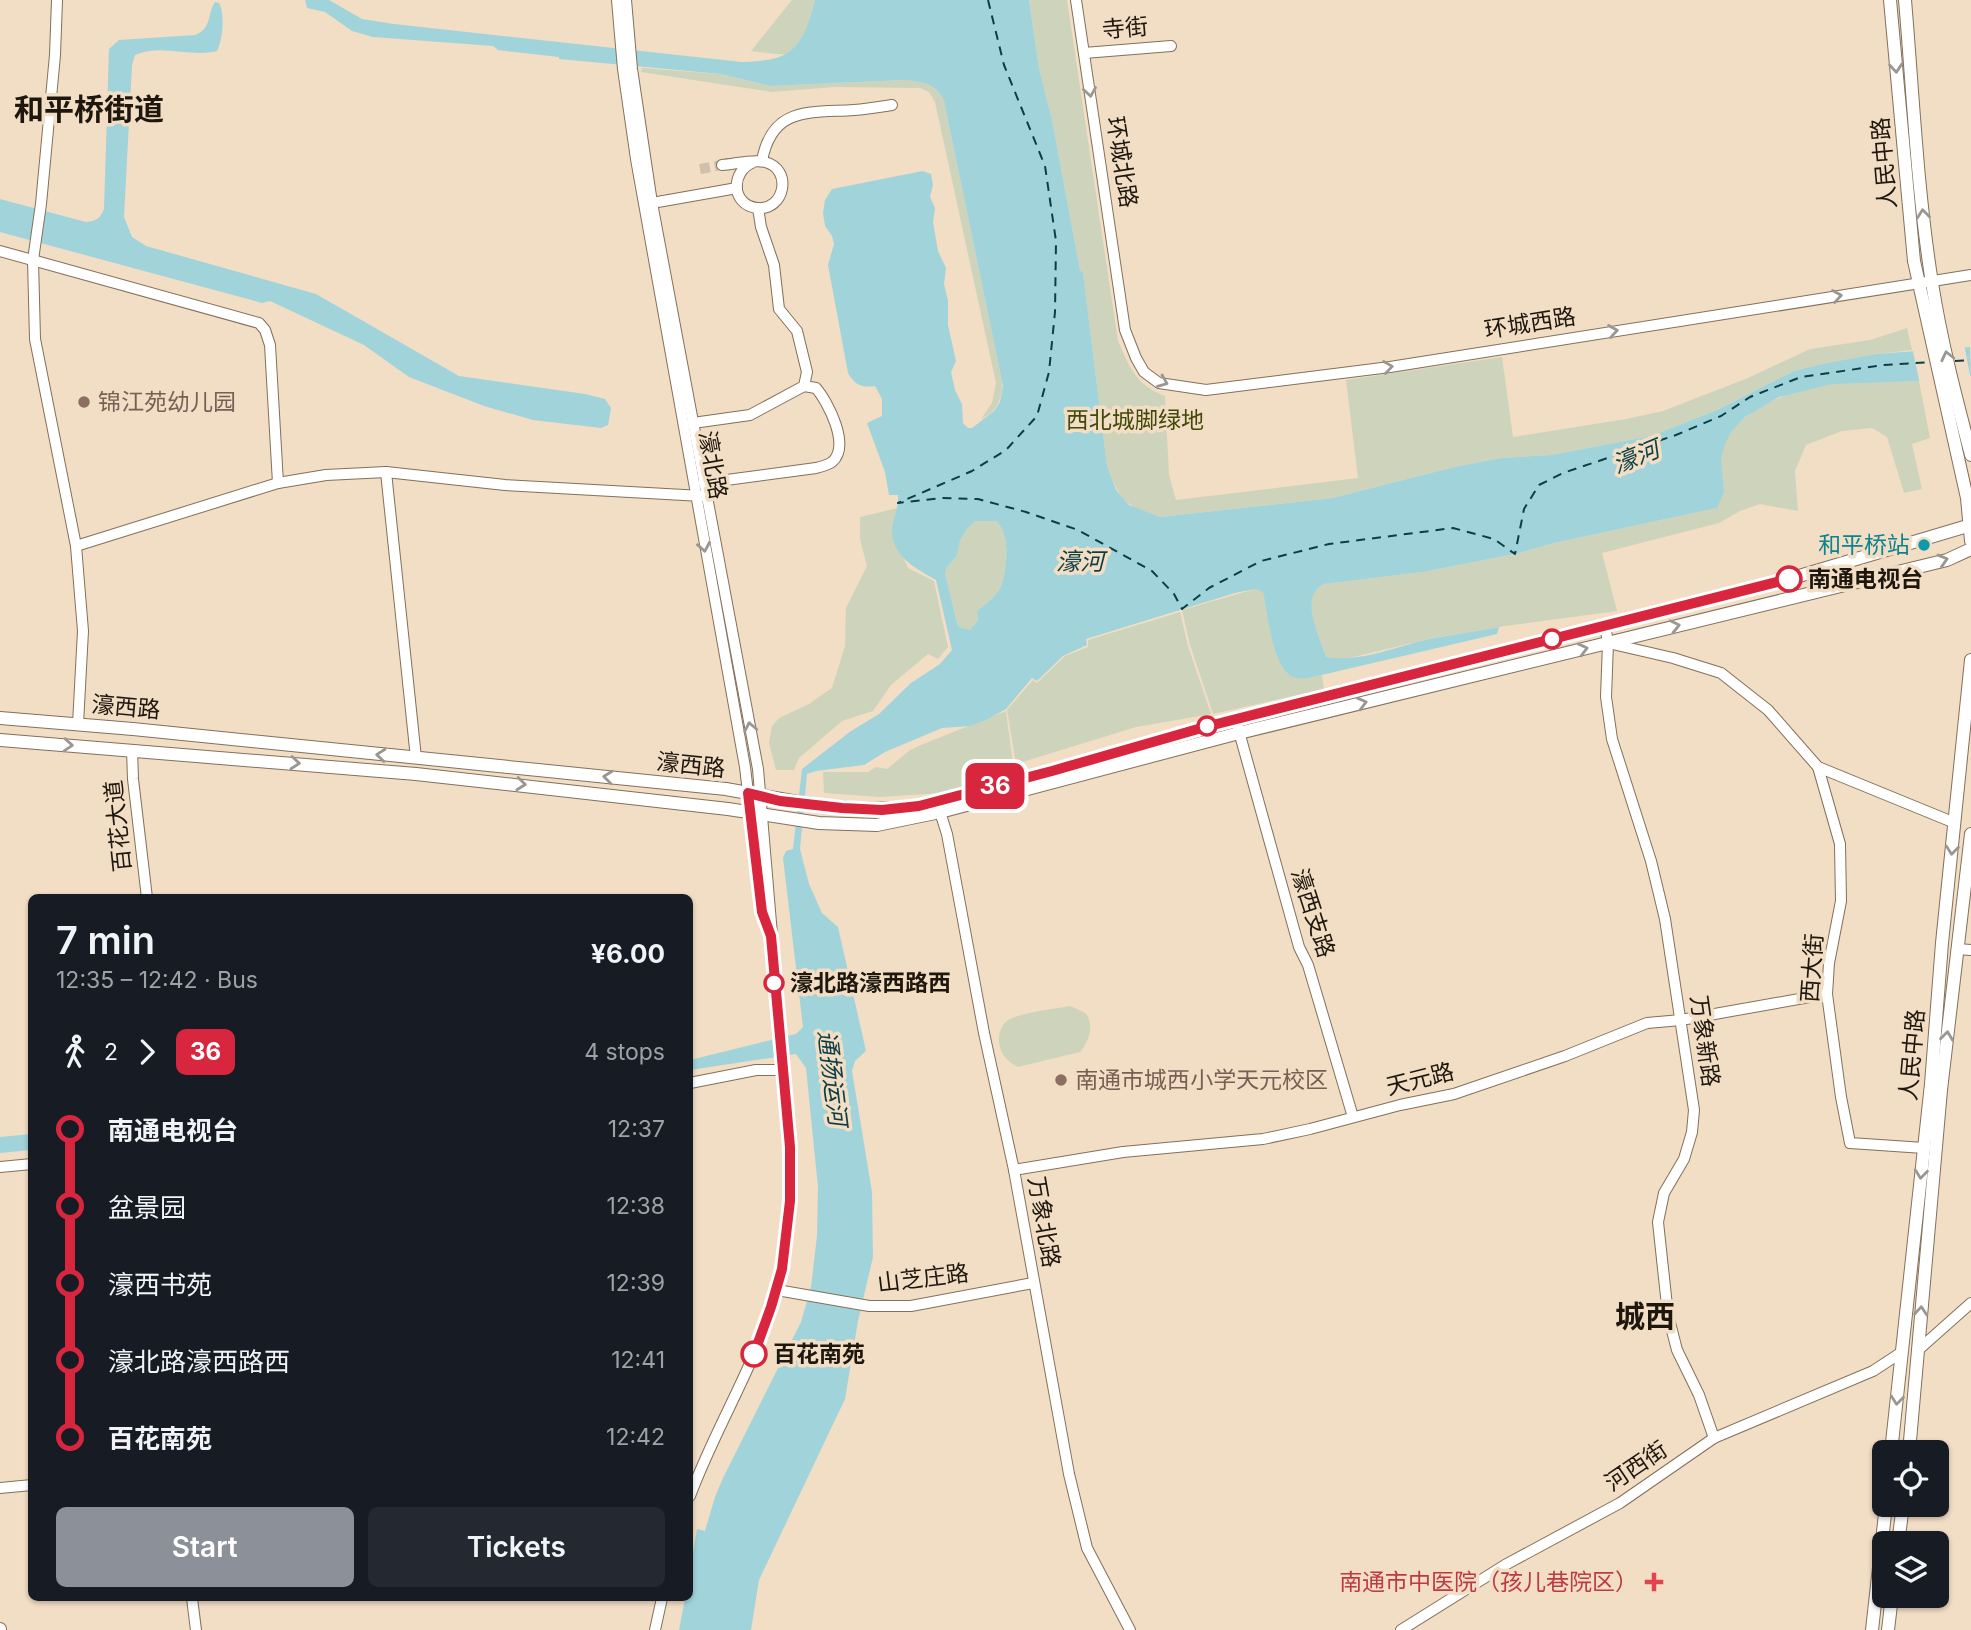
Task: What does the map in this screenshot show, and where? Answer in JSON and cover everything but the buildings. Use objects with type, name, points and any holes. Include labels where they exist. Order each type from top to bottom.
[{"type":"main road","name":"人民中路","points":[[1890,0],[1914,261],[1925,283]]},
{"type":"main road","name":"人民中路","points":[[1905,0],[1924,220],[1925,283],[1949,396]]},
{"type":"main road","points":[[1949,396],[1971,455]]},
{"type":"main road","points":[[1949,396],[1967,498],[1971,541]]},
{"type":"main road","name":"濠西路","points":[[0,740],[531,785],[819,823],[877,825],[940,812],[1605,625],[1789,579],[1970,526]]},
{"type":"main road","name":"濠西路","points":[[0,718],[755,794],[780,801],[862,810],[919,806],[1205,727],[1237,727],[1608,643],[1947,560],[1971,550]]},
{"type":"main road","name":"人民中路","points":[[1892,1440],[1924,1148],[1971,660]]},
{"type":"main road","name":"人民中路","points":[[1910,1440],[1941,1090],[1971,834]]},
{"type":"main road","points":[[1872,1630],[1885,1517]]},
{"type":"main road","points":[[1888,1630],[1891,1608]]},
{"type":"street","points":[[57,0],[55,55],[37,246],[33,260],[35,339],[76,547],[83,631],[78,724]]},
{"type":"street","name":"濠北路","points":[[617,0],[659,290],[702,496]]},
{"type":"street","name":"濠北路","points":[[625,46],[626,0]]},
{"type":"street","name":"环城北路","points":[[1076,0],[1125,330]]},
{"type":"street","name":"寺街","points":[[1084,53],[1171,46]]},
{"type":"street","name":"濠北路","points":[[628,69],[704,483],[702,534],[755,794],[762,912],[771,936],[790,1147],[790,1201],[777,1290],[754,1356],[704,1457],[693,1488]]},
{"type":"street","points":[[758,162],[773,130],[805,112],[892,105]]},
{"type":"street","points":[[722,165],[758,162],[776,168],[783,182],[783,190],[774,204],[758,208],[744,202],[737,188],[740,171],[745,165],[758,162]]},
{"type":"street","points":[[652,203],[737,188]]},
{"type":"street","points":[[758,208],[776,276],[779,309],[797,331],[807,372],[804,386]]},
{"type":"street","points":[[0,251],[259,323],[265,330],[270,345],[278,483]]},
{"type":"street","name":"环城西路","points":[[1125,330],[1144,372],[1159,383],[1206,390],[1390,367],[1971,275]]},
{"type":"street","points":[[693,423],[750,415],[804,386],[816,388],[824,397],[838,431],[839,450],[833,461],[816,468],[704,483]]},
{"type":"street","points":[[386,472],[416,758]]},
{"type":"street","points":[[76,547],[278,483],[326,475],[386,472],[505,485],[702,496]]},
{"type":"street","name":"万象新路","points":[[1605,625],[1608,643],[1606,696],[1612,739],[1665,919],[1693,1110],[1692,1132],[1684,1159],[1664,1193],[1658,1222],[1668,1315],[1677,1350],[1699,1395],[1714,1437]]},
{"type":"street","points":[[1608,643],[1673,658],[1721,673],[1768,710],[1818,767],[1955,823]]},
{"type":"street","name":"濠西支路","points":[[1237,727],[1299,947],[1308,965],[1353,1117]]},
{"type":"street","name":"百花大道","points":[[132,750],[147,894]]},
{"type":"street","name":"西大街","points":[[1818,767],[1840,844],[1841,901],[1829,963],[1827,994],[1850,1143],[1924,1148]]},
{"type":"street","name":"万象北路","points":[[940,812],[947,834],[984,1033],[1014,1170],[1069,1474],[1087,1548],[1130,1630]]},
{"type":"street","points":[[1957,948],[1971,950]]},
{"type":"street","name":"天元路","points":[[1014,1170],[1124,1152],[1263,1139],[1310,1129],[1454,1094],[1565,1056],[1647,1023],[1681,1020],[1827,994]]},
{"type":"street","points":[[693,1082],[782,1066]]},
{"type":"street","points":[[0,1167],[28,1164]]},
{"type":"street","name":"山芝庄路","points":[[777,1290],[869,1306],[911,1306],[1033,1283]]},
{"type":"street","points":[[1917,1351],[1971,1303]]},
{"type":"street","name":"河西街","points":[[1401,1630],[1505,1565],[1620,1503],[1714,1437],[1873,1371],[1902,1352]]},
{"type":"street","points":[[0,1488],[28,1485]]},
{"type":"street","points":[[192,1601],[196,1630]]},
{"type":"street","points":[[655,1630],[661,1601]]},
{"type":"green space","points":[[792,0],[815,0],[805,32],[797,47],[786,54],[751,51]]},
{"type":"green space","name":"西北城脚绿地","points":[[1029,0],[1067,0],[1118,341],[1135,374],[1147,387],[1165,396],[1169,475],[1176,500],[1358,478],[1346,380],[1502,357],[1513,437],[1663,411],[1748,378],[1810,349],[1870,340],[1907,328],[1912,350],[1876,354],[1794,371],[1717,410],[1651,436],[1551,455],[1501,458],[1454,467],[1333,498],[1160,517],[1148,513],[1125,501],[1107,466],[1083,274],[1039,68]]},
{"type":"green space","points":[[642,68],[721,74],[770,86],[906,80],[924,83],[938,90],[944,101],[1002,381],[1000,399],[995,408],[981,419],[992,403],[996,383],[935,102],[929,92],[920,88],[834,87],[772,92],[641,72]]},
{"type":"green space","points":[[1919,381],[1930,438],[1912,444],[1922,489],[1904,493],[1887,437],[1872,428],[1842,431],[1806,445],[1795,471],[1798,511],[1760,504],[1719,523],[1602,553],[1617,611],[1433,638],[1341,660],[1326,657],[1315,629],[1311,608],[1316,590],[1324,584],[1423,572],[1717,508],[1724,444],[1732,431],[1756,410],[1786,395],[1833,383]]},
{"type":"green space","points":[[898,508],[892,533],[908,568],[934,581],[948,647],[938,659],[928,654],[891,685],[873,711],[842,721],[799,758],[794,770],[776,770],[769,743],[772,726],[779,718],[809,704],[832,688],[845,646],[846,608],[867,566],[860,539],[860,517]]},
{"type":"green space","points":[[975,520],[996,521],[1001,527],[1006,543],[1006,561],[999,590],[977,611],[978,620],[970,630],[959,627],[957,623],[945,573],[957,556],[966,530]]},
{"type":"green space","points":[[1255,589],[1263,591],[1274,645],[1313,677],[1322,675],[1324,689],[1213,714],[1190,645],[1182,610]]},
{"type":"green space","points":[[1180,612],[1188,646],[1211,714],[1136,727],[1016,764],[1007,710],[1033,680],[1037,683],[1065,656],[1088,647],[1088,640]]},
{"type":"green space","points":[[1006,711],[1014,772],[941,793],[880,797],[824,793],[823,772],[868,772],[876,767],[887,769],[910,750]]},
{"type":"green space","points":[[1070,1006],[1086,1014],[1089,1019],[1088,1039],[1080,1052],[1018,1067],[1005,1057],[999,1039],[1001,1029],[1007,1021],[1023,1014]]},
{"type":"water","name":"濠河","points":[[305,0],[329,0],[362,19],[394,24],[742,62],[773,59],[793,49],[805,30],[815,0],[1029,0],[1039,68],[1052,120],[1080,270],[1083,273],[1107,466],[1116,490],[1129,505],[1160,517],[1333,498],[1454,467],[1501,458],[1551,455],[1651,436],[1717,410],[1794,371],[1876,354],[1970,347],[1971,376],[1832,384],[1779,397],[1745,417],[1731,432],[1721,458],[1724,492],[1717,508],[1423,572],[1324,584],[1316,590],[1312,598],[1313,618],[1326,657],[1353,658],[1434,638],[1499,627],[1497,634],[1313,677],[1296,678],[1284,669],[1279,660],[1271,637],[1263,592],[1255,589],[1235,593],[1086,639],[1087,645],[1063,656],[1037,681],[1032,678],[1006,709],[986,720],[970,726],[942,728],[885,752],[864,765],[807,774],[800,849],[809,884],[822,913],[838,927],[866,1051],[855,1061],[852,1071],[872,1192],[873,1257],[858,1321],[845,1399],[759,1580],[751,1630],[679,1630],[684,1601],[693,1601],[693,1552],[697,1529],[705,1531],[723,1478],[801,1322],[811,1287],[817,1236],[818,1187],[806,1068],[796,1054],[693,1070],[693,1059],[796,1034],[803,1027],[783,858],[786,851],[793,849],[802,769],[851,731],[879,714],[911,683],[940,664],[952,650],[936,580],[908,562],[894,542],[892,529],[898,495],[889,495],[885,472],[867,423],[882,416],[882,399],[875,386],[859,385],[848,373],[828,265],[834,244],[825,226],[823,213],[825,200],[832,189],[923,171],[931,174],[933,185],[930,197],[935,208],[933,222],[938,251],[946,268],[944,284],[948,301],[948,325],[956,361],[951,372],[962,404],[963,423],[968,428],[972,428],[994,411],[1000,402],[1003,386],[944,101],[933,87],[905,80],[770,86],[721,74],[559,59],[498,50],[493,46],[373,37],[352,31],[325,12],[307,8]],"holes":[[[975,521],[996,521],[1006,543],[1005,570],[1001,586],[994,597],[977,611],[978,620],[970,630],[959,627],[945,573],[947,567],[957,556],[966,530]]]},
{"type":"water","points":[[215,2],[221,7],[223,19],[217,51],[197,53],[155,50],[135,55],[132,65],[124,217],[132,237],[146,246],[316,294],[459,376],[605,399],[611,408],[608,425],[601,428],[533,420],[484,406],[409,377],[364,345],[270,301],[262,303],[0,232],[0,199],[86,222],[99,217],[104,209],[109,49],[119,40],[195,35],[207,25]]},
{"type":"water","points":[[28,1134],[28,1150],[0,1153],[0,1137]]},
{"type":"pier","points":[[1964,344],[1971,380],[1920,384],[1912,347]]},
{"type":"ferry route","points":[[988,0],[1004,65],[1045,166],[1056,241],[1055,312],[1049,372],[1037,416],[1006,450],[972,471],[898,503],[942,498],[978,499],[1078,530],[1152,571],[1174,594],[1182,609],[1209,588],[1261,561],[1329,544],[1453,528],[1494,539],[1515,554],[1524,509],[1539,485],[1563,473],[1676,435],[1721,416],[1750,397],[1801,377],[1884,365],[1931,362]]},
{"type":"ferry route","points":[[1955,361],[1971,360]]},
{"type":"tunnel","points":[[700,169],[722,165]]},
{"type":"bus line","name":"36","points":[[754,1354],[782,1269],[790,1201],[790,1147],[771,936],[762,912],[748,793],[780,801],[862,810],[919,806],[1205,727],[1789,579]]},
{"type":"place","name":"锦江苑幼儿园","points":[[84,402]]},
{"type":"place","name":"和平桥站","points":[[1924,545]]},
{"type":"place","name":"南通电视台","points":[[1789,579]]},
{"type":"place","name":"濠北路濠西路西","points":[[774,983]]},
{"type":"place","name":"南通市城西小学天元校区","points":[[1061,1080]]},
{"type":"place","name":"百花南苑","points":[[754,1354]]},
{"type":"place","name":"南通市中医院（孩儿巷院区）","points":[[1654,1582]]},
{"type":"district","name":"和平桥街道","points":[[89,110]]},
{"type":"district","name":"城西","points":[[1645,1317]]},
{"type":"water label","name":"通扬运河","points":[[832,1078]]}]
